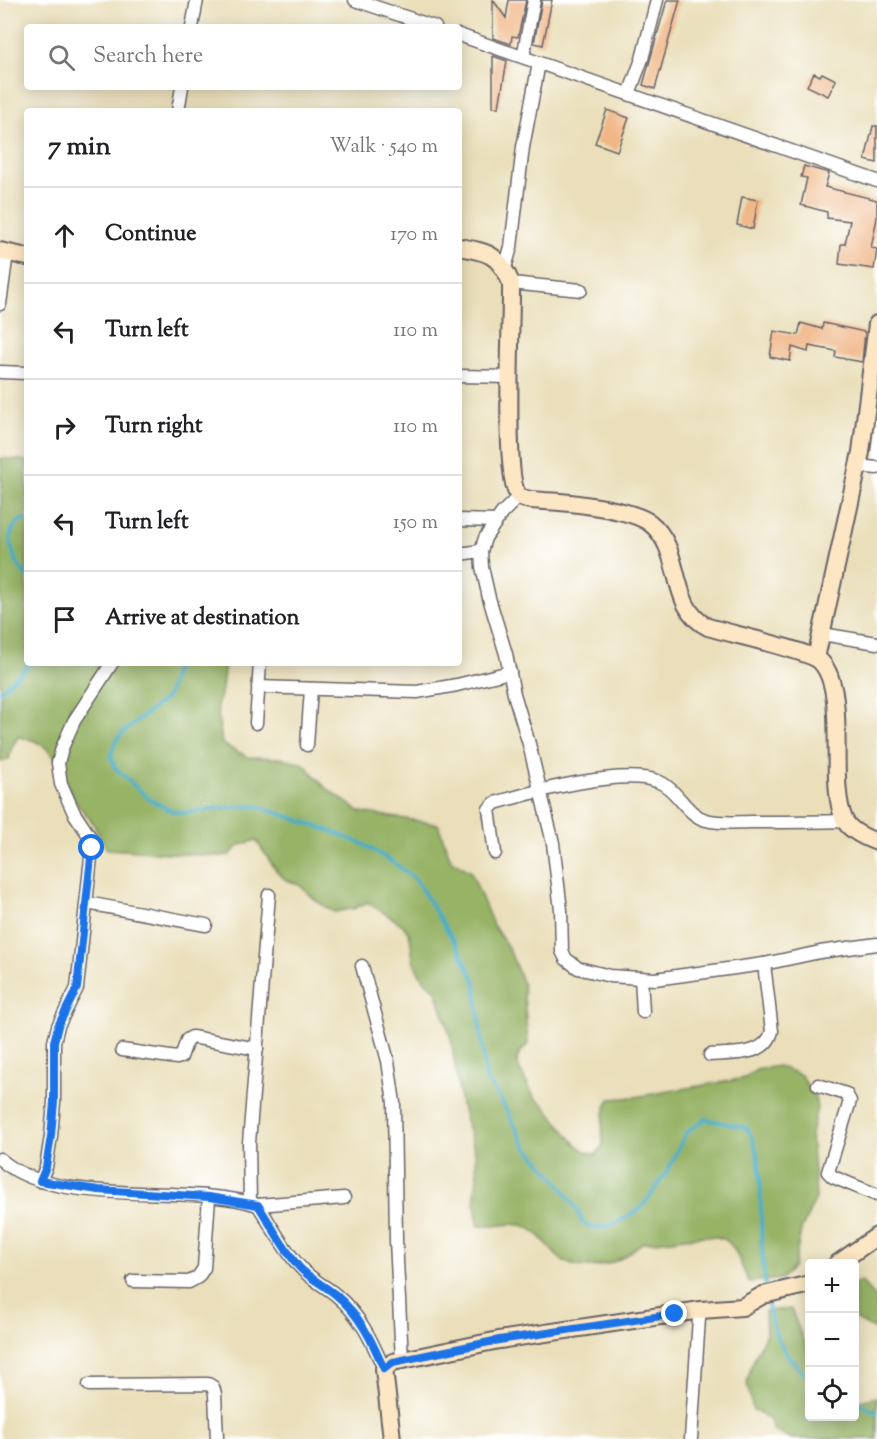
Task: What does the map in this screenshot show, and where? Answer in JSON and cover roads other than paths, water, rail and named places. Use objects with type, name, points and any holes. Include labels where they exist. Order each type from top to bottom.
[{"type":"street","points":[[193,24],[197,0]]},
{"type":"street","points":[[356,0],[426,24]]},
{"type":"street","points":[[523,57],[534,0]]},
{"type":"street","points":[[629,93],[642,59],[657,0]]},
{"type":"street","points":[[462,36],[877,181]]},
{"type":"street","points":[[540,63],[523,147],[508,275],[509,452],[512,481],[519,496],[524,499],[577,503],[633,515],[650,523],[664,541],[688,611],[697,622],[708,627],[803,652],[822,663],[834,693],[839,792],[844,820],[855,831],[877,842]]},
{"type":"street","points":[[178,108],[182,90]]},
{"type":"street","points":[[462,248],[491,254],[508,275],[582,290]]},
{"type":"street","points":[[0,304],[3,252],[24,256]]},
{"type":"street","points":[[816,658],[858,466],[875,353],[877,324]]},
{"type":"street","points":[[0,372],[24,373]]},
{"type":"street","points":[[462,376],[510,377]]},
{"type":"street","points":[[858,466],[877,468]]},
{"type":"street","points":[[519,496],[496,521],[485,538],[481,551],[489,598],[529,744],[553,843],[561,910],[562,951],[566,959],[578,968],[610,976],[655,980],[877,944]]},
{"type":"street","points":[[462,520],[496,521]]},
{"type":"street","points":[[462,554],[481,551]]},
{"type":"street","points":[[822,634],[877,643]]},
{"type":"street","points":[[40,1181],[46,1167],[51,1136],[54,1102],[54,1042],[58,1026],[77,988],[92,848],[86,828],[74,813],[61,784],[58,763],[74,721],[110,666]]},
{"type":"street","points":[[256,723],[260,666]]},
{"type":"street","points":[[258,687],[417,692],[510,672]]},
{"type":"street","points":[[307,745],[311,689]]},
{"type":"street","points":[[495,853],[489,809],[495,803],[540,789],[626,777],[656,780],[670,787],[686,806],[704,820],[724,823],[798,823],[844,820]]},
{"type":"street","points":[[269,895],[249,1143],[254,1204],[299,1266],[312,1280],[336,1295],[355,1313],[370,1337],[384,1369],[392,1439]]},
{"type":"street","points":[[87,903],[206,925]]},
{"type":"street","points":[[710,1055],[758,1050],[770,1039],[772,1031],[764,964]]},
{"type":"street","points":[[362,966],[388,1061],[394,1103],[396,1240],[402,1360]]},
{"type":"street","points":[[641,978],[643,1012]]},
{"type":"street","points":[[122,1050],[177,1058],[181,1057],[187,1040],[192,1036],[257,1049]]},
{"type":"street","points":[[818,1085],[846,1094],[850,1101],[828,1172],[833,1177],[877,1195]]},
{"type":"street","points":[[0,1159],[27,1176],[40,1181],[98,1190],[209,1197],[254,1204],[344,1198]]},
{"type":"street","points":[[133,1281],[189,1282],[198,1277],[204,1268],[209,1197]]},
{"type":"street","points":[[843,1259],[877,1236]]},
{"type":"street","points":[[384,1369],[387,1365],[402,1360],[499,1340],[742,1306],[763,1295],[805,1286]]},
{"type":"street","points":[[691,1439],[701,1310]]},
{"type":"street","points":[[89,1385],[208,1384],[213,1387],[217,1439]]},
{"type":"waterway","points":[[24,519],[12,530],[10,537],[13,553],[24,572]]},
{"type":"waterway","points":[[0,691],[28,666]]},
{"type":"waterway","points":[[176,666],[167,697],[120,735],[114,745],[111,756],[115,768],[149,799],[172,811],[184,813],[257,806],[363,844],[416,880],[458,948],[475,981],[486,1079],[501,1100],[525,1145],[557,1180],[578,1211],[582,1222],[592,1228],[616,1223],[638,1210],[668,1170],[686,1133],[705,1119],[747,1128],[759,1161],[766,1291]]},
{"type":"waterway","points":[[767,1298],[775,1333],[780,1343],[792,1361],[805,1374]]},
{"type":"waterway","points":[[859,1403],[877,1412]]}]
